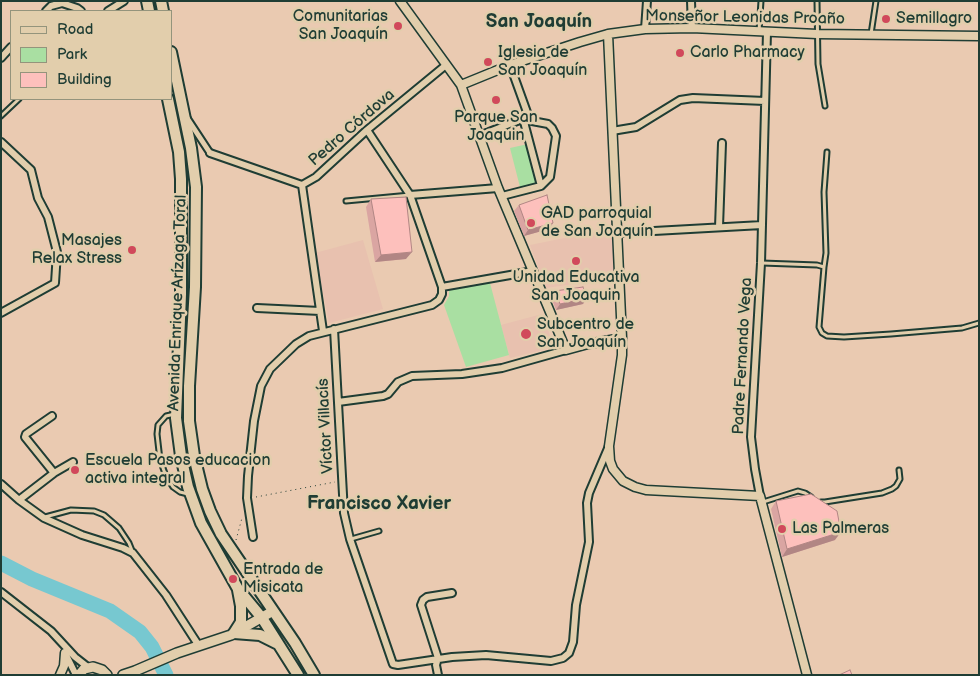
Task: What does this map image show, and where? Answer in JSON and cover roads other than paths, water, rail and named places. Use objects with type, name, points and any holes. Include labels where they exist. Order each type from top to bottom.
[{"type":"main road","name":"Avenida Enrique Arízaga Toral","points":[[172,57],[191,148],[196,187],[195,287],[189,386],[194,456],[202,489],[221,534],[314,675]]},
{"type":"main road","name":"Avenida Enrique Arízaga Toral","points":[[168,100],[179,152],[181,179],[181,294],[176,414],[181,456],[191,495],[201,523],[238,589],[262,618],[298,675]]},
{"type":"main road","points":[[234,634],[240,622],[241,606],[238,589]]},
{"type":"main road","points":[[130,673],[177,653],[234,634],[272,611]]},
{"type":"main road","points":[[234,634],[260,635],[279,645]]},
{"type":"main road","points":[[78,675],[89,668],[98,668],[108,674]]},
{"type":"street","points":[[44,1],[49,9],[62,3],[79,10]]},
{"type":"street","points":[[110,10],[123,1]]},
{"type":"street","points":[[400,1],[461,86],[498,188],[566,350]]},
{"type":"street","points":[[645,29],[647,1]]},
{"type":"street","points":[[692,1],[692,28]]},
{"type":"street","name":"Monseñor Leonidas Proaño","points":[[461,86],[510,65],[608,34],[645,29],[692,28],[817,34],[979,36]]},
{"type":"street","name":"Padre Fernando Vega","points":[[763,32],[765,101],[762,263],[752,437],[761,499],[807,675]]},
{"type":"street","points":[[608,34],[622,338],[622,355],[609,446],[613,469],[623,481],[646,490],[761,499]]},
{"type":"street","points":[[1,58],[10,48]]},
{"type":"street","name":"Pedro Córdova","points":[[210,153],[302,185],[316,177],[367,130],[446,65]]},
{"type":"street","points":[[510,65],[525,117],[541,186]]},
{"type":"street","points":[[612,131],[636,127],[680,100],[694,98],[765,101]]},
{"type":"street","points":[[184,112],[210,153]]},
{"type":"street","points":[[479,136],[525,117]]},
{"type":"street","points":[[502,196],[541,186],[550,176],[556,136],[548,124],[532,121],[525,117]]},
{"type":"street","points":[[253,537],[246,498],[254,421],[261,386],[270,369],[281,356],[303,340],[323,331],[432,305],[442,294],[442,287],[410,195],[367,130]]},
{"type":"street","points":[[1,142],[31,170],[38,198],[48,217],[57,252],[55,283],[1,313]]},
{"type":"street","points":[[719,227],[722,143]]},
{"type":"street","points":[[302,185],[323,331]]},
{"type":"street","points":[[410,195],[498,188]]},
{"type":"street","points":[[618,233],[762,225]]},
{"type":"street","points":[[442,287],[532,271]]},
{"type":"street","points":[[257,308],[320,311]]},
{"type":"street","name":"Víctor Villacís","points":[[334,329],[344,513],[350,539],[393,664],[398,665],[438,658]]},
{"type":"street","points":[[338,402],[383,396],[388,394],[398,382],[412,376],[462,374],[486,370],[550,356],[588,344],[622,338]]},
{"type":"street","points":[[52,416],[26,434],[25,437],[54,473]]},
{"type":"street","points":[[438,658],[486,655],[551,661],[564,658],[569,653],[574,642],[576,605],[589,542],[587,503],[589,493],[609,446]]},
{"type":"street","points":[[19,500],[54,473],[72,462]]},
{"type":"street","points":[[1,484],[44,518],[82,535],[133,553],[166,595],[198,646]]},
{"type":"street","points":[[1,592],[50,630],[60,643],[89,668]]},
{"type":"street","points":[[438,675],[436,665],[438,658],[421,605],[423,600],[428,597],[452,593]]},
{"type":"street","points":[[60,643],[78,675]]},
{"type":"street","points":[[60,675],[64,666],[65,653]]},
{"type":"lane","points":[[761,1],[763,32]]},
{"type":"lane","points":[[816,1],[818,64],[825,106]]},
{"type":"lane","points":[[870,35],[876,1]]},
{"type":"lane","points":[[1,116],[18,100]]},
{"type":"lane","points":[[827,152],[824,192],[826,253],[819,327],[822,333],[826,336],[844,337],[962,328],[979,323]]},
{"type":"lane","points":[[346,201],[410,195]]},
{"type":"lane","points":[[762,263],[817,265],[824,267]]},
{"type":"lane","points":[[176,414],[166,416],[158,425],[157,434],[160,460],[166,476],[173,487],[180,492],[191,495]]},
{"type":"lane","points":[[818,501],[825,502],[882,493],[896,486],[900,478],[899,470]]},
{"type":"lane","points":[[761,499],[798,492],[805,493],[813,499]]},
{"type":"lane","points":[[44,518],[71,510],[104,515],[119,528],[130,543],[133,553]]},
{"type":"lane","points":[[350,539],[379,531]]},
{"type":"waterway","points":[[1,563],[32,579],[110,611],[140,632],[152,647],[166,675]]},
{"type":"place","name":"Semillagro","points":[[886,19]]},
{"type":"place","name":"Comunitarias San Joaquín","points":[[398,26]]},
{"type":"place","name":"Carlo Pharmacy","points":[[680,53]]},
{"type":"place","name":"Iglesia de San Joaquín","points":[[488,62]]},
{"type":"place","name":"Parque San Joaquin","points":[[496,100]]},
{"type":"place","name":"GAD parroquial de San Joaquín","points":[[531,223]]},
{"type":"place","name":"Masajes Relax Stress","points":[[132,250]]},
{"type":"place","name":"Unidad Educativa San Joaquin","points":[[576,261]]},
{"type":"place","name":"Subcentro de San Joaquín","points":[[526,334]]},
{"type":"place","name":"Escuela Pasos educacion activa integral","points":[[75,470]]},
{"type":"place","name":"Las Palmeras","points":[[782,529]]},
{"type":"place","name":"Entrada de Misicata","points":[[233,579]]},
{"type":"district","name":"San Joaquín","points":[[539,22]]},
{"type":"district","name":"Francisco Xavier","points":[[379,504]]}]
